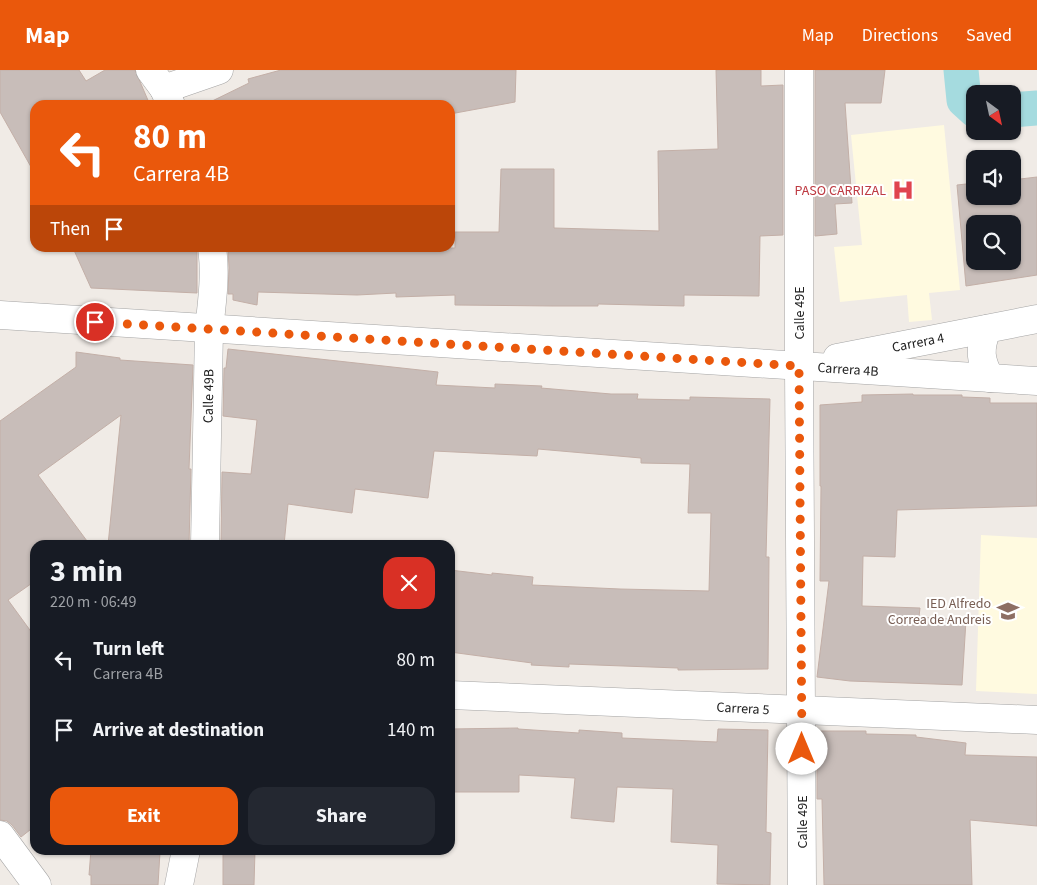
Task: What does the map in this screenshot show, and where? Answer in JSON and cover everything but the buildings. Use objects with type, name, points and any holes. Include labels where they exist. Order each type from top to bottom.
[{"type":"street","points":[[162,88],[220,70]]},
{"type":"street","name":"Calle 49E","points":[[799,70],[802,885]]},
{"type":"street","name":"Calle 49B","points":[[205,540],[212,252]]},
{"type":"street","name":"Carrera 4B","points":[[0,315],[1037,381]]},
{"type":"street","name":"Carrera 4","points":[[799,366],[1037,319]]},
{"type":"street","points":[[987,329],[982,341],[981,354],[984,367],[990,378]]},
{"type":"street","name":"Carrera 5","points":[[455,695],[1037,720]]},
{"type":"street","points":[[0,835],[37,885]]},
{"type":"street","points":[[179,885],[185,855]]},
{"type":"shaded area","name":"PASO CARRIZAL","points":[[944,125],[960,290],[929,293],[932,320],[909,322],[907,295],[840,302],[834,247],[862,245],[851,135]]},
{"type":"shaded area","name":"IED Alfredo Correa de Andreis","points":[[981,535],[1037,538],[1037,694],[976,691]]},
{"type":"waterway","points":[[961,70],[964,100],[966,102]]},
{"type":"waterway","points":[[1021,109],[1037,108]]},
{"type":"place","name":"PASO CARRIZAL","points":[[903,190]]},
{"type":"place","name":"IED Alfredo Correa de Andreis","points":[[1008,611]]},
{"type":"route","points":[[95,322],[799,366],[802,749]]}]
